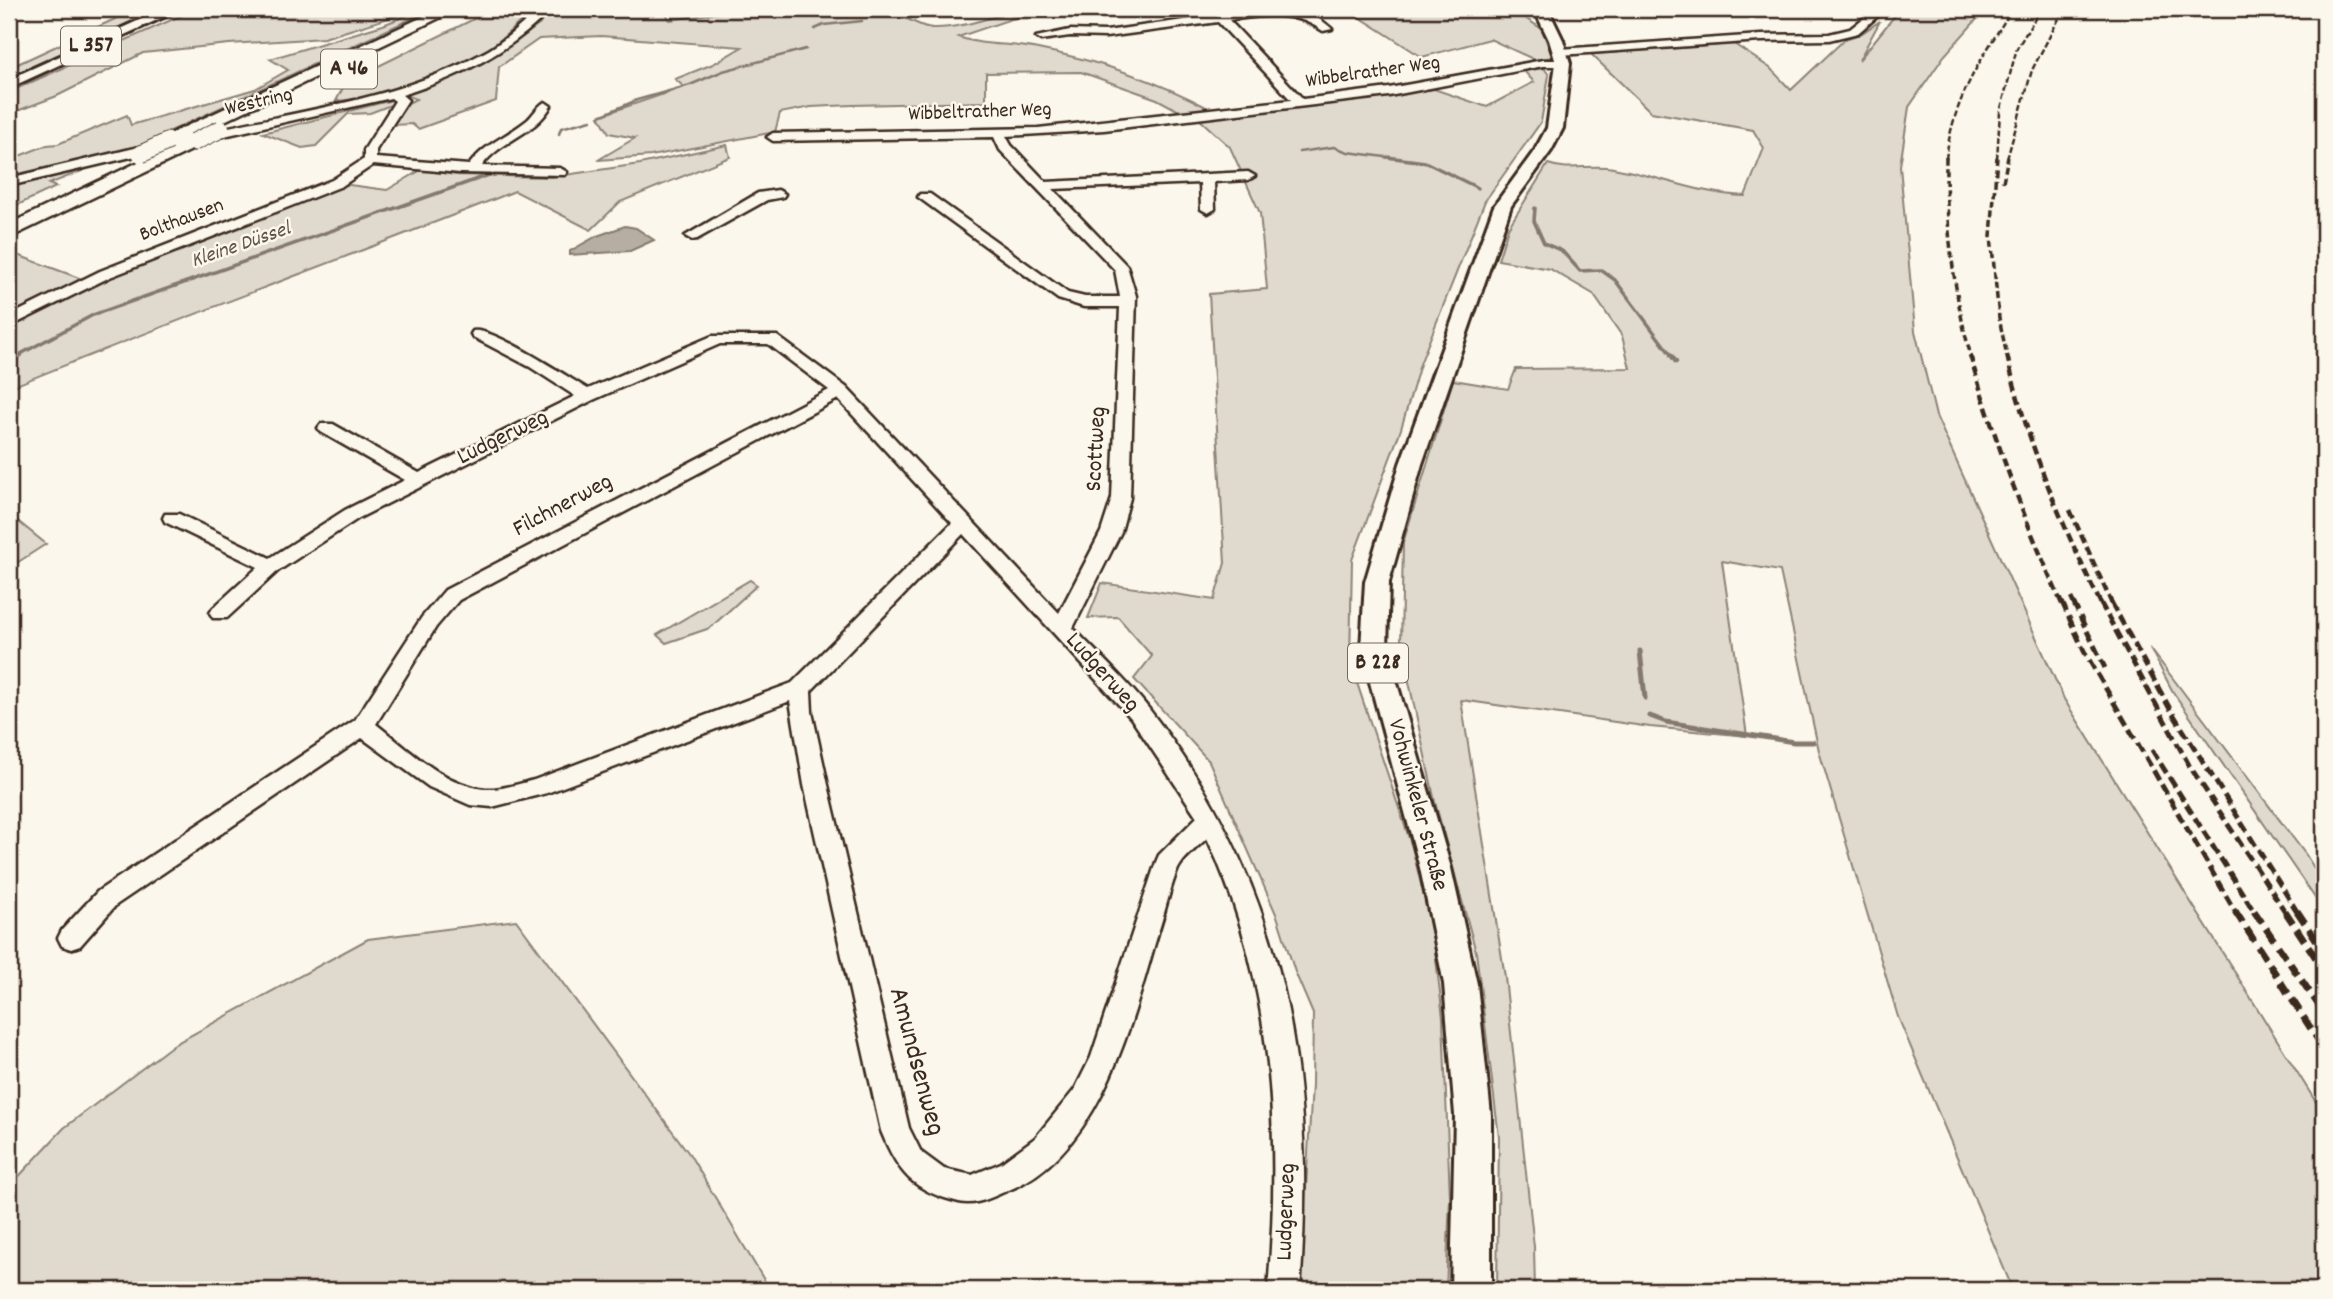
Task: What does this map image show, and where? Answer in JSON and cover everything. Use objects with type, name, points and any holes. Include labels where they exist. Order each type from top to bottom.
[{"type":"highway","name":"A 46","points":[[9,232],[458,12]]},
{"type":"highway","name":"A 46","points":[[9,217],[169,141],[458,12]]},
{"type":"main road","name":"L 357","points":[[9,84],[174,9]]},
{"type":"main road","points":[[1541,9],[1562,57]]},
{"type":"main road","name":"Vohwinkeler Straße","points":[[1471,1290],[1476,1194],[1469,1058],[1453,943],[1374,649],[1377,582],[1412,464],[1503,206],[1543,151],[1555,128],[1562,57]]},
{"type":"street","name":"Westring","points":[[9,182],[391,93],[457,70],[509,41],[546,9]]},
{"type":"street","name":"Wibbelrather Weg","points":[[1187,116],[1389,92],[1543,63],[1562,57],[1761,38],[1837,36],[1854,31],[1881,9]]},
{"type":"street","points":[[1041,37],[1106,34],[1221,18],[1290,12],[1314,18],[1327,29]]},
{"type":"street","points":[[1221,18],[1300,103]]},
{"type":"street","points":[[391,93],[402,100],[370,150],[370,162],[560,172]]},
{"type":"street","points":[[473,169],[486,150],[532,122],[545,106]]},
{"type":"street","name":"Wibbeltrather Weg","points":[[773,137],[998,133],[1091,127],[1187,116]]},
{"type":"street","name":"Scottweg","points":[[998,133],[1005,147],[1122,270],[1125,277],[1128,302],[1121,498],[1111,532],[1062,628]]},
{"type":"street","name":"Bolthausen","points":[[9,322],[105,274],[337,183],[370,162]]},
{"type":"street","points":[[1042,186],[1107,180],[1207,180],[1248,176]]},
{"type":"street","points":[[1207,180],[1208,209]]},
{"type":"street","points":[[692,236],[763,196],[778,194]]},
{"type":"street","points":[[925,197],[1063,296],[1084,302],[1128,302]]},
{"type":"street","name":"Ludgerweg","points":[[480,334],[565,380],[587,396]]},
{"type":"street","name":"Ludgerweg","points":[[220,613],[271,566],[352,514],[587,396],[718,339],[771,339],[789,350],[840,391],[1139,712],[1176,763],[1210,819],[1247,900],[1270,979],[1281,1031],[1288,1092],[1291,1216],[1284,1290]]},
{"type":"street","name":"Filchnerweg","points":[[71,938],[107,898],[363,726],[429,622],[452,595],[840,391]]},
{"type":"street","points":[[327,428],[418,480]]},
{"type":"street","points":[[172,518],[271,566]]},
{"type":"street","points":[[363,726],[443,785],[473,797],[507,797],[539,787],[800,689],[964,522]]},
{"type":"street","name":"Amundsenweg","points":[[800,689],[801,712],[816,785],[895,1131],[911,1162],[937,1182],[972,1190],[1011,1174],[1045,1148],[1085,1099],[1104,1060],[1168,862],[1210,819]]},
{"type":"shaded area","points":[[145,9],[161,9],[9,77],[9,68],[117,18]]},
{"type":"shaded area","points":[[196,9],[418,9],[324,38],[143,53],[57,96],[9,114],[9,92]]},
{"type":"shaded area","points":[[422,9],[432,9],[130,150],[18,177],[16,174],[9,176],[9,160],[47,145],[58,144],[127,115],[131,125],[255,89],[288,70],[270,59],[383,25]]},
{"type":"shaded area","points":[[494,9],[535,9],[494,45],[440,74],[374,95],[336,101],[346,82]]},
{"type":"shaded area","points":[[554,9],[663,9],[670,20],[744,9],[926,9],[933,13],[907,19],[933,28],[1041,9],[958,37],[1079,58],[1168,88],[1210,109],[1181,112],[1157,99],[1081,72],[986,73],[986,102],[811,107],[780,113],[775,132],[651,156],[598,160],[635,138],[609,133],[599,116],[684,87],[675,79],[713,64],[742,47],[601,36],[539,39],[499,67],[496,101],[418,129],[412,124],[393,125],[408,103],[416,99],[402,93],[454,75],[496,55],[540,24],[545,15]]},
{"type":"shaded area","points":[[1347,9],[1511,9],[1542,29],[1552,57],[1535,60],[1490,39],[1422,57]]},
{"type":"shaded area","points":[[1900,9],[1986,9],[1944,56],[1909,107],[1900,166],[1915,331],[1936,416],[2064,699],[2324,1115],[2324,1290],[2013,1290],[1898,1017],[1819,751],[1780,571],[1722,561],[1747,736],[1650,727],[1461,700],[1505,977],[1534,1247],[1535,1290],[1497,1290],[1499,1137],[1476,952],[1435,802],[1401,645],[1403,543],[1453,380],[1508,389],[1516,369],[1630,368],[1622,336],[1593,294],[1550,269],[1498,260],[1508,228],[1548,164],[1562,167],[1607,167],[1710,192],[1745,196],[1764,148],[1753,130],[1651,112],[1591,54],[1734,44],[1770,68],[1791,90],[1845,39],[1862,33],[1880,21],[1859,60]]},
{"type":"shaded area","points":[[1544,68],[1549,75],[1541,122],[1485,201],[1420,364],[1401,429],[1352,560],[1350,662],[1412,847],[1433,934],[1443,1018],[1450,1198],[1446,1290],[1300,1290],[1312,1085],[1313,1014],[1295,972],[1277,916],[1209,761],[1134,679],[1152,656],[1118,617],[1088,618],[1102,583],[1214,600],[1225,563],[1209,294],[1267,289],[1260,213],[1230,147],[1198,118],[1434,89],[1487,107],[1534,82],[1524,71]]},
{"type":"shaded area","points":[[392,100],[396,103],[370,113],[348,114],[316,146],[302,148],[263,133]]},
{"type":"shaded area","points":[[727,145],[730,157],[620,202],[591,230],[515,191],[9,388],[9,327],[116,272],[342,184],[387,190],[421,170],[456,175],[551,177],[640,164]]},
{"type":"shaded area","points":[[104,162],[49,184],[56,187],[9,209],[9,186]]},
{"type":"shaded area","points":[[625,226],[636,228],[654,240],[630,251],[570,255],[570,251],[597,236]]},
{"type":"shaded area","points":[[9,252],[82,279],[9,317]]},
{"type":"shaded area","points":[[9,514],[46,544],[9,568]]},
{"type":"shaded area","points":[[750,580],[757,585],[710,628],[666,643],[657,635]]},
{"type":"shaded area","points":[[2150,648],[2306,855],[2324,884],[2324,911],[2173,692]]},
{"type":"shaded area","points":[[516,920],[690,1155],[770,1290],[9,1290],[9,1187],[64,1128],[173,1045],[368,939]]},
{"type":"waterway","name":"Kleine Düssel","points":[[887,17],[955,9]]},
{"type":"waterway","name":"Kleine Düssel","points":[[815,29],[824,25],[862,21]]},
{"type":"waterway","name":"Kleine Düssel","points":[[600,116],[637,100],[690,85],[723,71],[806,49]]},
{"type":"waterway","name":"Kleine Düssel","points":[[559,134],[561,128],[591,120]]},
{"type":"waterway","points":[[1299,152],[1334,147],[1348,152],[1400,159]]},
{"type":"waterway","points":[[1387,157],[1425,162],[1478,188]]},
{"type":"waterway","name":"Kleine Düssel","points":[[17,356],[93,315],[489,175]]},
{"type":"waterway","points":[[1535,208],[1534,221],[1544,243],[1562,251],[1580,271],[1601,270],[1615,280],[1672,356]]},
{"type":"waterway","name":"Kleine Düssel","points":[[9,361],[21,355]]},
{"type":"waterway","points":[[1671,355],[1676,362]]},
{"type":"waterway","points":[[1640,651],[1645,698]]},
{"type":"waterway","points":[[1650,716],[1666,722],[1794,742],[1813,742]]},
{"type":"railway","points":[[1946,159],[1962,98],[1979,63],[2012,9]]},
{"type":"railway","points":[[1997,159],[2000,112],[2017,48],[2041,9]]},
{"type":"railway","points":[[2007,159],[2032,70],[2064,9]]},
{"type":"railway","points":[[1997,157],[1991,236],[1999,318],[2007,356]]},
{"type":"railway","points":[[2003,182],[2008,157]]},
{"type":"railway","points":[[1946,159],[1952,258],[1971,356]]},
{"type":"railway","points":[[1970,355],[2012,481],[2062,604]]},
{"type":"railway","points":[[2007,355],[2035,451],[2100,603]]},
{"type":"railway","points":[[2070,510],[2112,603]]},
{"type":"railway","points":[[2071,598],[2073,602]]},
{"type":"railway","points":[[2062,602],[2084,651],[2236,913]]},
{"type":"railway","points":[[2073,602],[2105,668]]},
{"type":"railway","points":[[2100,603],[2189,765],[2286,913]]},
{"type":"railway","points":[[2112,603],[2170,709],[2298,913]]},
{"type":"railway","points":[[2152,750],[2255,913]]},
{"type":"railway","points":[[2235,911],[2324,1049]]},
{"type":"railway","points":[[2254,911],[2324,1013]]},
{"type":"railway","points":[[2285,911],[2324,970]]},
{"type":"railway","points":[[2297,911],[2324,951]]}]
